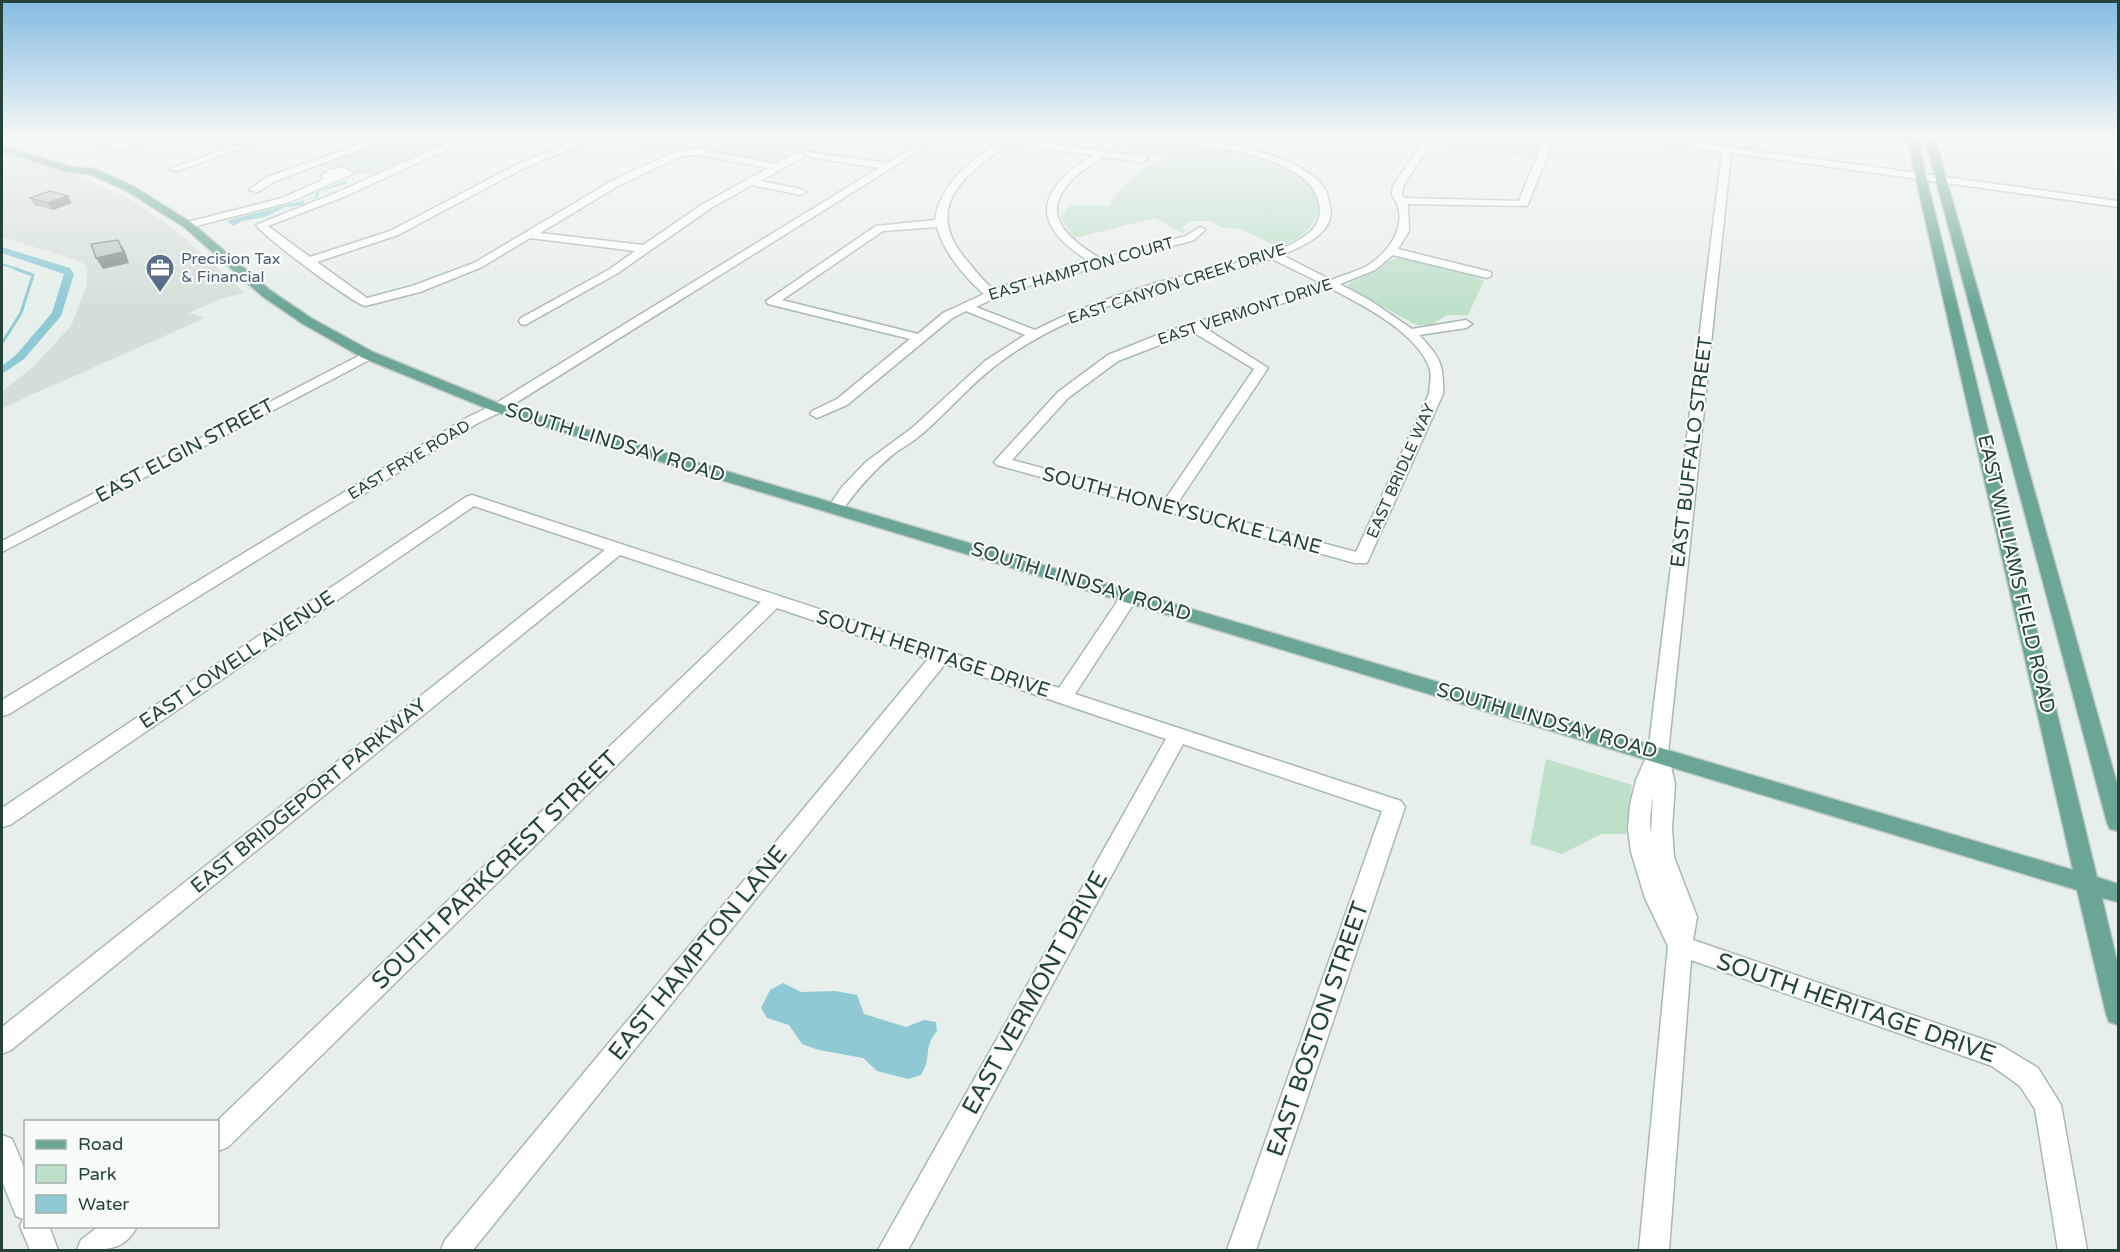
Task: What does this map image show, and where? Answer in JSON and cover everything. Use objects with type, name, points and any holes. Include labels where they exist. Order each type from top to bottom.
[{"type":"main road","name":"SOUTH LINDSAY ROAD","points":[[138,193],[188,225],[266,293],[307,321],[368,355],[498,408],[1658,753],[2118,893]]},
{"type":"main road","name":"EAST WILLIAMS FIELD ROAD","points":[[1925,193],[2118,1014]]},
{"type":"main road","name":"EAST WILLIAMS FIELD ROAD","points":[[1945,193],[2118,823]]},
{"type":"street","points":[[188,225],[286,200],[298,193]]},
{"type":"street","points":[[343,193],[318,205],[261,225],[306,262],[365,302],[416,289],[452,276],[497,255],[598,193]]},
{"type":"street","points":[[306,262],[394,233],[469,193]]},
{"type":"street","points":[[525,321],[614,271],[707,206],[730,193]]},
{"type":"street","name":"EAST FRYE ROAD","points":[[2,710],[846,193]]},
{"type":"street","points":[[948,193],[940,209],[940,223],[944,238],[951,250],[991,293]]},
{"type":"street","points":[[1055,193],[1051,206],[1053,221],[1072,246],[1100,262]]},
{"type":"street","name":"EAST CANYON CREEK DRIVE","points":[[836,509],[858,496],[911,447],[915,433],[982,369],[1035,334],[1104,304],[1273,255],[1300,244],[1318,231],[1325,219],[1327,202],[1322,193]]},
{"type":"street","name":"EAST VERMONT DRIVE","points":[[1002,462],[1063,395],[1113,358],[1328,285],[1371,268],[1391,251],[1404,231],[1405,213],[1397,193]]},
{"type":"street","points":[[1402,201],[1523,204],[1527,193]]},
{"type":"street","name":"EAST BUFFALO STREET","points":[[1680,946],[1647,877],[1639,835],[1645,778],[1658,753],[1722,193]]},
{"type":"street","points":[[2040,193],[2118,204]]},
{"type":"street","points":[[920,338],[772,302],[880,228],[940,223]]},
{"type":"street","name":"EAST HAMPTON COURT","points":[[817,414],[843,402],[947,316],[991,293],[1190,237],[1200,230]]},
{"type":"street","points":[[529,235],[646,249]]},
{"type":"street","points":[[1391,251],[1487,274]]},
{"type":"street","name":"EAST BRIDLE WAY","points":[[1273,255],[1387,315],[1411,333],[1428,351],[1437,371],[1436,394],[1361,559]]},
{"type":"street","points":[[964,306],[1035,334]]},
{"type":"street","points":[[1411,333],[1466,324]]},
{"type":"street","points":[[1168,506],[1261,368],[1196,328]]},
{"type":"street","name":"EAST ELGIN STREET","points":[[2,547],[368,355]]},
{"type":"street","name":"SOUTH HONEYSUCKLE LANE","points":[[1002,462],[1361,559]]},
{"type":"street","name":"SOUTH HERITAGE DRIVE","points":[[472,500],[772,602],[1064,696],[1394,807]]},
{"type":"street","name":"EAST LOWELL AVENUE","points":[[2,819],[472,500]]},
{"type":"street","name":"EAST BRIDGEPORT PARKWAY","points":[[2,1042],[617,549]]},
{"type":"street","points":[[1064,696],[1129,597]]},
{"type":"street","name":"SOUTH PARKCREST STREET","points":[[219,1137],[772,602]]},
{"type":"street","name":"EAST HAMPTON LANE","points":[[455,1251],[941,656]]},
{"type":"street","name":"EAST VERMONT DRIVE","points":[[892,1251],[1178,736]]},
{"type":"street","name":"EAST BOSTON STREET","points":[[1242,1251],[1394,807]]},
{"type":"street","points":[[1654,1251],[1680,946]]},
{"type":"street","name":"SOUTH HERITAGE DRIVE","points":[[1680,946],[2000,1057],[2029,1077],[2048,1105],[2073,1251]]},
{"type":"street","points":[[2,1149],[24,1201]]},
{"type":"street","points":[[34,1228],[44,1251]]},
{"type":"street","points":[[91,1251],[122,1228]]},
{"type":"shaded area","points":[[2,193],[118,193],[130,199],[181,235],[245,293],[220,299],[189,313],[205,318],[2,408],[2,391],[32,368],[71,326],[87,285],[87,267],[82,262],[2,237]]},
{"type":"green space","points":[[1117,193],[1315,193],[1318,198],[1316,218],[1309,228],[1288,243],[1276,246],[1241,229],[1223,228],[1210,221],[1192,221],[1183,226],[1184,234],[1155,218],[1075,238],[1061,217],[1069,205],[1110,206]]},
{"type":"green space","points":[[1401,257],[1460,270],[1484,281],[1468,315],[1447,315],[1429,325],[1414,324],[1348,287],[1348,284]]},
{"type":"green space","points":[[1546,759],[1632,785],[1626,834],[1601,834],[1562,854],[1530,844]]},
{"type":"water","points":[[315,193],[319,193],[318,197],[304,201],[305,205],[285,207],[265,217],[242,221],[233,226],[228,222],[229,220],[316,196]]},
{"type":"water","points":[[783,983],[801,992],[835,991],[857,995],[864,1014],[906,1027],[924,1020],[936,1022],[937,1031],[932,1037],[925,1068],[921,1075],[908,1079],[877,1071],[863,1058],[819,1050],[802,1044],[789,1025],[767,1018],[761,1008],[770,990]]},
{"type":"building","points":[[43,193],[68,196],[48,203],[30,198]]},
{"type":"building","points":[[118,240],[123,252],[96,258],[91,244]]},
{"type":"waterway","points":[[2,250],[67,270],[69,274],[57,314],[20,357],[2,371]]},
{"type":"waterway","points":[[2,264],[20,270]]},
{"type":"waterway","points":[[2,343],[21,313],[33,275],[16,269]]},
{"type":"place","name":"Precision Tax & Financial","points":[[160,294]]}]
